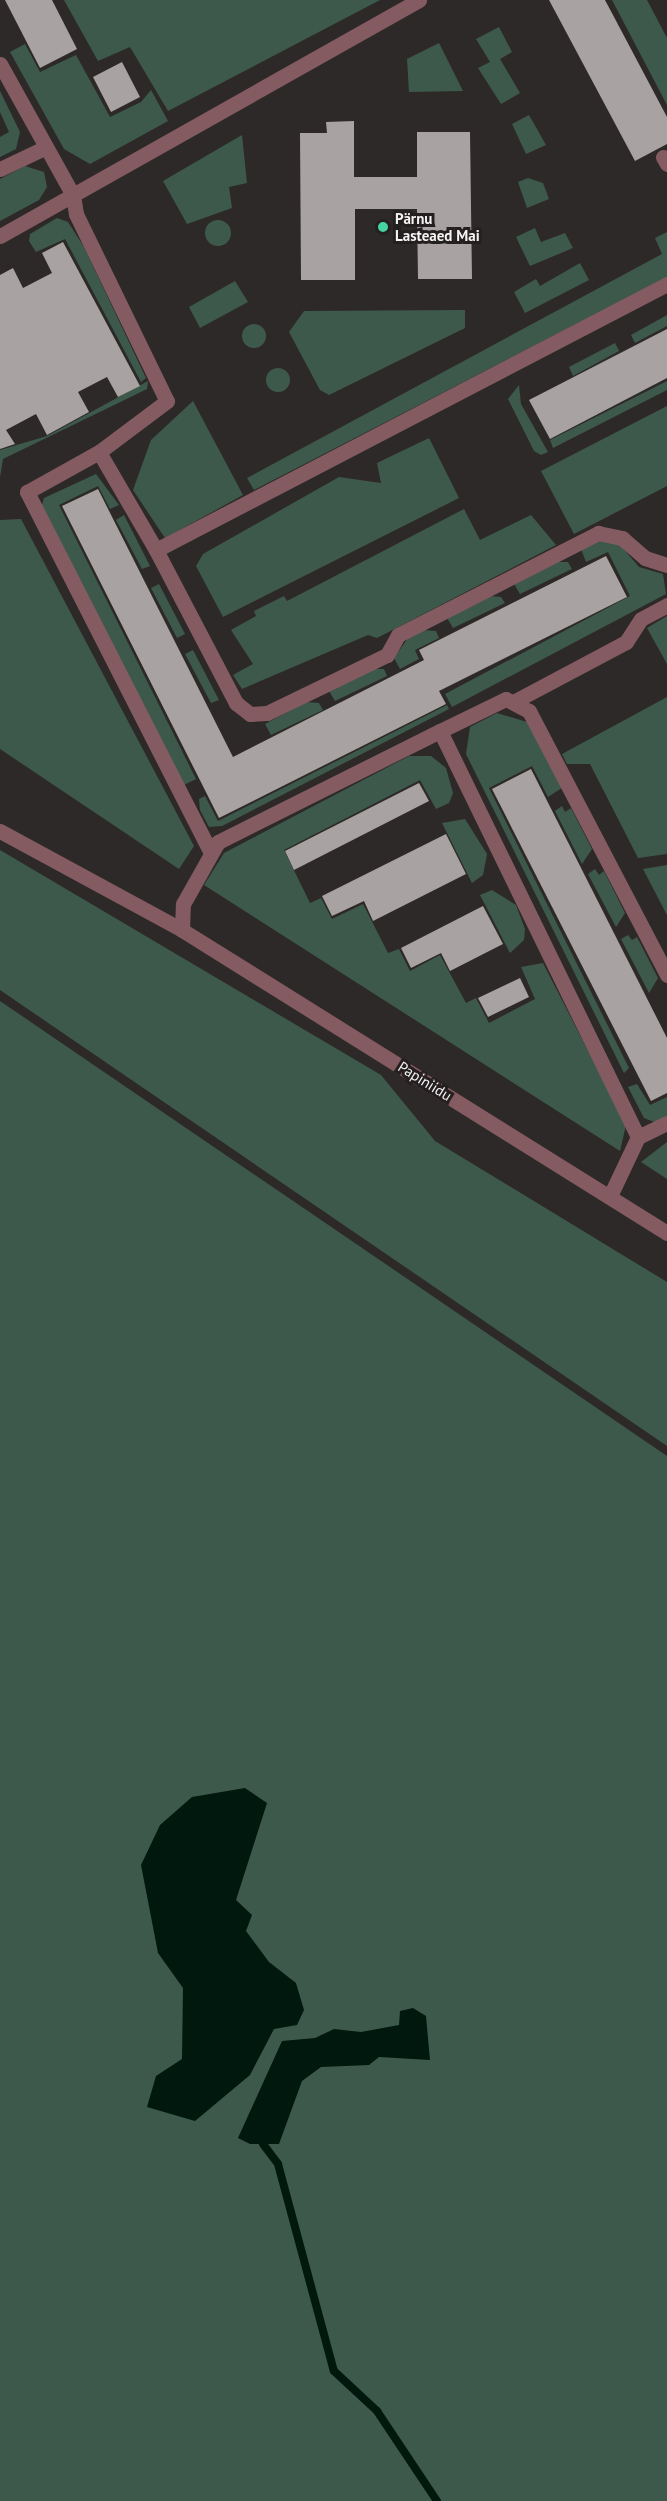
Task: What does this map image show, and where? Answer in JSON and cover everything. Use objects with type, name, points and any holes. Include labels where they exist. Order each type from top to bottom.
[{"type":"street","points":[[0,236],[419,0]]},
{"type":"street","points":[[0,64],[44,148],[73,195],[76,214],[167,401],[99,452],[27,492],[209,849]]},
{"type":"street","points":[[0,169],[44,148]]},
{"type":"street","points":[[156,550],[667,284]]},
{"type":"street","points":[[99,452],[156,550],[236,704],[250,714],[267,712],[387,655],[398,635],[598,533],[622,538],[645,558],[667,565]]},
{"type":"street","points":[[183,930],[183,904],[209,849],[489,704],[515,701],[626,642],[641,619],[667,605]]},
{"type":"street","points":[[515,701],[529,711],[556,758],[667,975]]},
{"type":"street","points":[[440,731],[638,1137]]},
{"type":"street","name":"Papiniidu","points":[[0,831],[183,930],[667,1233]]},
{"type":"street","points":[[610,1196],[638,1137],[667,1124]]},
{"type":"shaded area","points":[[64,0],[380,0],[168,111],[130,47],[98,61]]},
{"type":"shaded area","points":[[612,0],[647,0],[667,38],[667,105]]},
{"type":"shaded area","points":[[499,27],[512,52],[500,59],[520,93],[501,104],[478,68],[490,62],[476,39]]},
{"type":"shaded area","points":[[439,43],[463,91],[409,92],[407,59]]},
{"type":"shaded area","points":[[25,44],[40,72],[76,55],[110,117],[141,102],[151,90],[168,121],[90,164],[64,149],[10,52]]},
{"type":"shaded area","points":[[0,91],[20,132],[16,149],[0,157],[0,137],[9,132],[0,112]]},
{"type":"shaded area","points":[[529,115],[546,145],[526,154],[512,124]]},
{"type":"shaded area","points":[[242,135],[247,183],[229,187],[232,208],[187,224],[163,181]]},
{"type":"shaded area","points":[[25,166],[44,172],[47,187],[39,200],[0,221],[0,179]]},
{"type":"shaded area","points":[[528,178],[543,183],[549,199],[527,208],[518,182]]},
{"type":"shaded area","points":[[57,218],[68,222],[84,247],[146,378],[141,382],[65,239],[36,252],[29,241],[30,234]]},
{"type":"shaded area","points":[[218,220],[227,224],[231,233],[227,242],[218,246],[209,242],[205,233],[209,224]]},
{"type":"shaded area","points":[[535,228],[541,242],[565,233],[573,248],[530,266],[516,237]]},
{"type":"shaded area","points":[[667,232],[667,277],[254,490],[247,478],[662,254],[655,238]]},
{"type":"shaded area","points":[[580,263],[589,280],[525,313],[514,292],[536,279],[540,286]]},
{"type":"shaded area","points":[[235,281],[248,302],[200,328],[189,307]]},
{"type":"shaded area","points":[[465,310],[465,328],[329,395],[320,390],[289,332],[304,311]]},
{"type":"shaded area","points":[[667,315],[667,326],[635,343],[631,335]]},
{"type":"shaded area","points":[[254,324],[263,327],[266,336],[263,345],[254,348],[245,345],[242,336],[245,327]]},
{"type":"shaded area","points":[[615,343],[619,351],[573,376],[569,367]]},
{"type":"shaded area","points":[[278,368],[286,372],[290,380],[286,388],[278,392],[270,388],[266,380],[270,372]]},
{"type":"shaded area","points":[[148,381],[147,389],[3,459],[0,477],[0,450],[47,436]]},
{"type":"shaded area","points":[[667,381],[667,390],[553,448],[550,440]]},
{"type":"shaded area","points":[[519,385],[521,404],[548,452],[541,455],[534,451],[508,399]]},
{"type":"shaded area","points":[[193,401],[243,495],[165,538],[133,490],[151,440]]},
{"type":"shaded area","points":[[667,406],[667,486],[574,534],[541,471]]},
{"type":"shaded area","points":[[429,438],[459,498],[223,617],[196,566],[203,554],[339,477],[381,483],[377,463]]},
{"type":"shaded area","points":[[96,474],[119,505],[110,509],[98,486],[59,505],[196,779],[184,785],[41,508],[44,498]]},
{"type":"shaded area","points":[[464,509],[480,540],[531,515],[556,545],[377,638],[368,635],[242,689],[233,675],[253,664],[231,630],[256,616],[254,611],[284,596],[287,601]]},
{"type":"shaded area","points":[[124,515],[150,566],[142,569],[116,520]]},
{"type":"shaded area","points":[[21,519],[194,846],[179,869],[0,749],[0,520]]},
{"type":"shaded area","points":[[605,538],[617,541],[639,567],[663,574],[666,594],[452,707],[445,694],[630,596],[608,552],[586,562],[581,549]]},
{"type":"shaded area","points":[[555,562],[568,562],[572,569],[520,594],[514,584]]},
{"type":"shaded area","points":[[159,584],[185,634],[177,638],[151,588]]},
{"type":"shaded area","points":[[488,596],[501,597],[505,603],[453,628],[447,618]]},
{"type":"shaded area","points":[[667,616],[667,664],[647,628]]},
{"type":"shaded area","points":[[423,630],[436,631],[439,638],[415,650],[419,659],[400,669],[394,658],[408,638]]},
{"type":"shaded area","points":[[193,650],[219,700],[211,703],[185,654]]},
{"type":"shaded area","points":[[370,669],[384,669],[387,676],[335,701],[329,691]]},
{"type":"shaded area","points":[[667,697],[667,854],[638,858],[590,764],[567,764],[562,754]]},
{"type":"shaded area","points":[[306,702],[319,703],[323,710],[271,735],[265,724]]},
{"type":"shaded area","points":[[447,705],[449,709],[222,826],[209,827],[200,810],[199,799],[205,796],[218,821]]},
{"type":"shaded area","points":[[497,713],[527,722],[562,788],[548,797],[532,766],[489,788],[629,1068],[624,1073],[466,754],[470,727]]},
{"type":"shaded area","points":[[409,756],[431,756],[446,768],[453,793],[449,803],[436,809],[420,780],[284,850],[310,903],[321,898],[332,919],[363,904],[388,953],[399,949],[410,971],[440,955],[466,1003],[476,998],[489,1023],[535,999],[521,967],[543,963],[626,1125],[620,1151],[204,885],[224,853]]},
{"type":"shaded area","points":[[562,806],[565,812],[571,808],[592,849],[582,864],[555,811]]},
{"type":"shaded area","points":[[465,819],[487,854],[483,875],[472,883],[442,823]]},
{"type":"shaded area","points":[[0,850],[381,1075],[435,1141],[667,1282],[667,1446],[0,990]]},
{"type":"shaded area","points":[[667,865],[667,915],[643,869]]},
{"type":"shaded area","points":[[595,869],[599,875],[604,871],[625,913],[616,927],[588,874]]},
{"type":"shaded area","points":[[492,890],[516,905],[525,929],[524,940],[510,953],[480,895]]},
{"type":"shaded area","points":[[628,935],[632,940],[637,937],[658,978],[649,993],[621,939]]},
{"type":"shaded area","points":[[0,1001],[667,1456],[667,2501],[0,2501]]},
{"type":"shaded area","points":[[637,1084],[650,1105],[667,1097],[667,1119],[657,1123],[644,1118],[628,1087]]},
{"type":"shaded area","points":[[667,1142],[667,1179],[641,1162]]},
{"type":"shaded area","points":[[245,1788],[267,1803],[236,1900],[252,1915],[246,1931],[269,1962],[296,1983],[304,2010],[297,2025],[274,2029],[250,2075],[195,2121],[147,2107],[156,2076],[182,2059],[183,1988],[158,1953],[141,1865],[160,1825],[192,1797]]},
{"type":"shaded area","points":[[413,2008],[426,2016],[430,2060],[379,2057],[369,2065],[321,2067],[302,2081],[279,2144],[250,2144],[238,2138],[282,2041],[315,2038],[334,2029],[361,2032],[399,2025],[400,2011]]},
{"type":"building","points":[[5,0],[52,0],[77,49],[40,68]]},
{"type":"building","points":[[549,0],[605,0],[667,117],[667,144],[635,161]]},
{"type":"building","points":[[122,62],[140,97],[111,112],[93,77]]},
{"type":"building","points":[[354,121],[354,177],[417,177],[417,132],[470,132],[472,279],[418,279],[417,209],[355,209],[355,280],[301,280],[300,133],[327,133],[326,122]]},
{"type":"building","points":[[63,242],[140,386],[118,397],[107,377],[78,392],[89,412],[47,435],[36,414],[6,430],[15,444],[0,449],[0,275],[13,268],[23,288],[52,273],[42,253]]},
{"type":"building","points":[[667,329],[667,378],[550,439],[529,400]]},
{"type":"building","points":[[98,489],[233,757],[424,660],[419,650],[606,556],[627,597],[439,691],[446,704],[219,818],[62,506]]},
{"type":"building","points":[[531,769],[667,1038],[667,1093],[651,1101],[492,789]]},
{"type":"building","points":[[419,783],[429,801],[294,870],[285,851]]},
{"type":"building","points":[[446,834],[466,874],[373,921],[364,901],[332,916],[322,896]]},
{"type":"building","points":[[483,906],[503,944],[450,971],[441,953],[411,968],[401,948]]},
{"type":"building","points":[[520,978],[529,997],[488,1017],[478,998]]},
{"type":"waterway","points":[[263,2144],[278,2164],[334,2371],[377,2411],[437,2501]]},
{"type":"place","name":"Pärnu Lasteaed Mai","points":[[383,227]]}]
